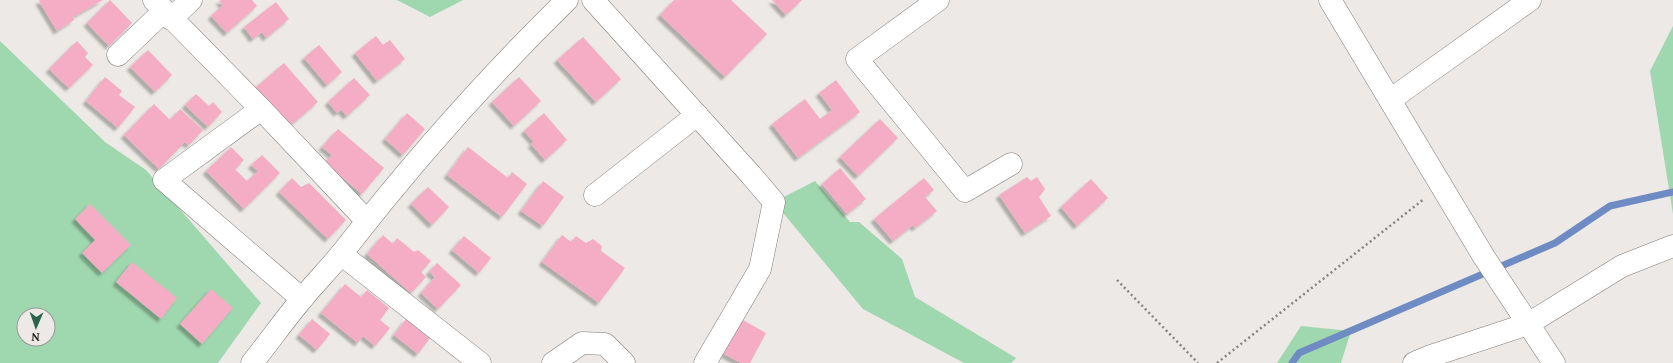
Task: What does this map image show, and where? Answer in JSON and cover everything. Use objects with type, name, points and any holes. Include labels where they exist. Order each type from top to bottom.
[{"type":"street","points":[[118,56],[163,10],[191,0]]},
{"type":"street","points":[[252,363],[302,299],[341,254],[366,220],[518,48],[567,0]]},
{"type":"street","points":[[593,0],[774,202],[760,270],[705,363]]},
{"type":"street","points":[[938,0],[857,59],[965,191],[1011,164]]},
{"type":"street","points":[[1330,0],[1484,256],[1554,363]]},
{"type":"street","points":[[1390,100],[1516,4]]},
{"type":"street","points":[[163,10],[261,109],[366,220]]},
{"type":"street","points":[[261,109],[164,180],[302,299]]},
{"type":"street","points":[[595,195],[697,115]]},
{"type":"street","points":[[1414,363],[1524,318],[1622,266],[1673,246]]},
{"type":"street","points":[[341,254],[480,363]]},
{"type":"street","points":[[553,363],[582,343],[605,344],[624,363]]},
{"type":"path","points":[[1218,363],[1441,185]]},
{"type":"path","points":[[1117,280],[1198,363]]},
{"type":"green space","points":[[397,0],[463,0],[430,17]]},
{"type":"green space","points":[[1673,26],[1673,214],[1650,71]]},
{"type":"green space","points":[[0,41],[105,142],[146,170],[261,303],[218,363],[0,363]]},
{"type":"green space","points":[[815,181],[850,222],[859,222],[902,259],[915,297],[1016,358],[1011,363],[964,363],[863,309],[774,202]]},
{"type":"green space","points":[[1301,326],[1351,331],[1341,363],[1277,363]]},
{"type":"building","points":[[103,0],[73,17],[74,20],[57,31],[39,1]]},
{"type":"building","points":[[110,0],[132,23],[109,46],[87,23]]},
{"type":"building","points":[[252,0],[257,6],[227,33],[211,16],[223,5],[219,1]]},
{"type":"building","points":[[674,0],[731,0],[767,34],[725,77],[660,15]]},
{"type":"building","points":[[772,0],[802,0],[786,15]]},
{"type":"building","points":[[276,2],[289,19],[266,38],[262,32],[253,39],[244,27]]},
{"type":"building","points":[[376,36],[383,45],[390,40],[405,59],[377,81],[355,53]]},
{"type":"building","points":[[583,37],[621,79],[596,102],[557,60]]},
{"type":"building","points":[[77,41],[88,53],[85,57],[93,65],[69,88],[49,69]]},
{"type":"building","points":[[319,45],[342,72],[327,85],[304,58]]},
{"type":"building","points":[[148,50],[172,75],[155,92],[130,67]]},
{"type":"building","points":[[284,63],[318,102],[290,126],[256,87]]},
{"type":"building","points":[[105,77],[122,91],[119,95],[135,107],[118,128],[86,101]]},
{"type":"building","points":[[519,77],[541,101],[514,126],[492,102]]},
{"type":"building","points":[[354,78],[370,95],[347,116],[341,110],[337,113],[328,102]]},
{"type":"building","points":[[836,80],[860,112],[798,158],[772,124],[805,99],[820,119],[832,110],[819,93]]},
{"type":"building","points":[[196,94],[209,106],[213,102],[222,112],[208,127],[185,105]]},
{"type":"building","points":[[154,104],[170,120],[180,109],[203,130],[189,145],[185,142],[159,169],[124,135]]},
{"type":"building","points":[[407,113],[425,129],[403,155],[385,139]]},
{"type":"building","points":[[544,113],[567,140],[545,160],[531,144],[534,142],[524,131]]},
{"type":"building","points":[[880,119],[898,138],[858,176],[840,157]]},
{"type":"building","points":[[338,129],[384,168],[362,194],[325,163],[332,155],[322,147]]},
{"type":"building","points":[[231,147],[244,160],[235,169],[247,181],[258,171],[251,165],[262,155],[280,173],[244,209],[206,171]]},
{"type":"building","points":[[468,147],[508,178],[512,172],[527,184],[502,217],[447,175]]},
{"type":"building","points":[[840,168],[866,199],[847,214],[822,184]]},
{"type":"building","points":[[1027,177],[1031,181],[1037,177],[1045,189],[1039,197],[1051,216],[1025,233],[999,195]]},
{"type":"building","points":[[292,178],[301,187],[309,183],[346,220],[328,239],[279,192]]},
{"type":"building","points":[[924,178],[934,190],[925,197],[937,211],[915,228],[913,225],[893,241],[874,219]]},
{"type":"building","points":[[1091,179],[1108,198],[1077,226],[1061,207]]},
{"type":"building","points":[[543,181],[564,197],[543,226],[521,211]]},
{"type":"building","points":[[428,187],[449,207],[432,225],[411,204]]},
{"type":"building","points":[[90,204],[131,245],[102,273],[82,253],[95,240],[75,219]]},
{"type":"building","points":[[383,235],[393,244],[397,238],[414,252],[418,250],[431,261],[421,272],[426,277],[411,293],[367,254]]},
{"type":"building","points":[[562,235],[571,242],[576,236],[586,243],[593,239],[602,246],[601,251],[625,268],[599,303],[542,262]]},
{"type":"building","points":[[464,236],[491,258],[479,273],[452,250]]},
{"type":"building","points":[[132,262],[177,298],[161,319],[116,282]]},
{"type":"building","points":[[437,263],[461,285],[438,309],[421,293],[435,277],[429,272]]},
{"type":"building","points":[[345,284],[361,297],[367,290],[389,308],[380,320],[390,328],[375,346],[363,336],[358,343],[321,313]]},
{"type":"building","points":[[211,289],[233,308],[202,344],[180,324]]},
{"type":"building","points":[[312,319],[330,334],[317,350],[299,335]]},
{"type":"building","points":[[406,319],[430,338],[418,354],[394,335]]},
{"type":"building","points":[[743,320],[766,333],[750,363],[741,363],[724,354]]},
{"type":"waterway","points":[[1292,363],[1299,353],[1555,243],[1610,206],[1673,192]]}]
